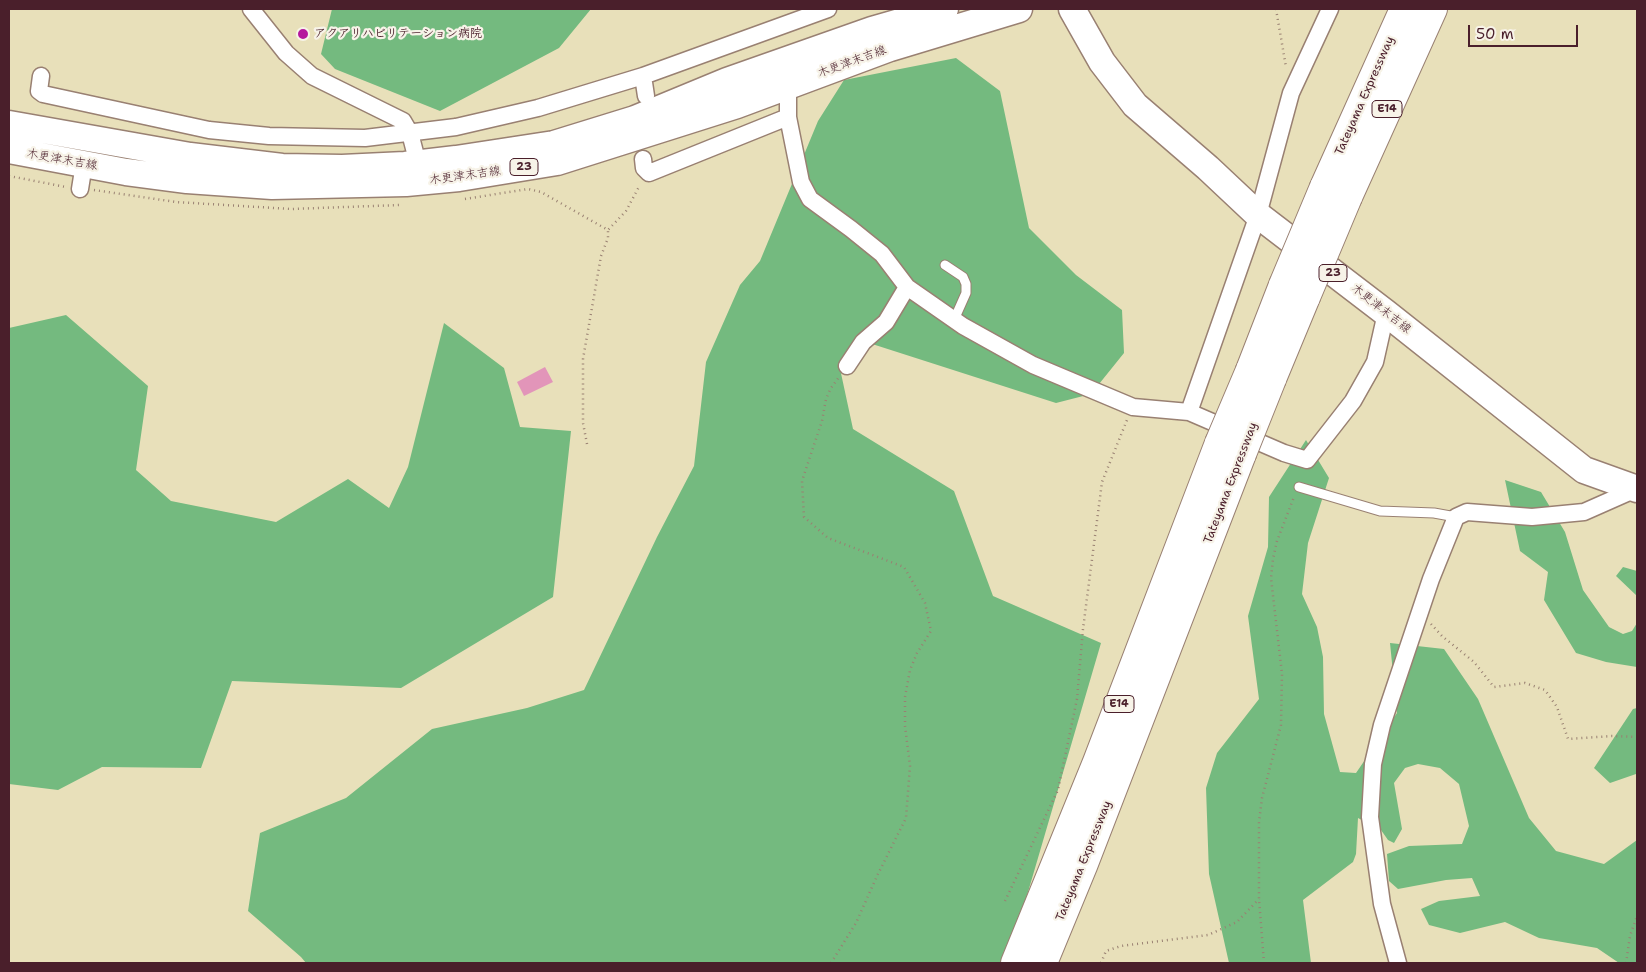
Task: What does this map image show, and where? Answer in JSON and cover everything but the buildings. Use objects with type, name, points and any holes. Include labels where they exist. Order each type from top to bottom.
[{"type":"highway","name":"Tateyama Expressway","points":[[1015,963],[1097,762],[1230,449],[1336,192],[1416,13]]},
{"type":"highway","name":"Tateyama Expressway","points":[[1043,963],[1083,866],[1230,449]]},
{"type":"main road","name":"木更津末吉線","points":[[9,124],[190,156],[282,167],[342,168],[418,164],[554,144],[635,119],[727,81],[872,30],[945,9]]},
{"type":"main road","name":"木更津末吉線","points":[[9,150],[82,176],[187,180],[272,186],[406,183],[458,178],[557,162],[682,123],[890,48],[1018,9]]},
{"type":"main road","name":"木更津末吉線","points":[[1072,9],[1102,62],[1135,105],[1208,168],[1258,215],[1386,313],[1584,470],[1637,489]]},
{"type":"street","points":[[251,9],[286,53],[312,76],[403,121],[410,133],[418,164]]},
{"type":"street","points":[[40,76],[39,91],[43,94],[209,130],[269,136],[365,138],[456,127],[538,108],[643,76],[828,9]]},
{"type":"street","points":[[1189,412],[1258,215],[1291,93],[1330,9]]},
{"type":"street","points":[[643,76],[646,96]]},
{"type":"street","points":[[788,86],[788,118],[801,182],[810,199],[852,229],[882,254],[907,288],[954,320],[1033,365],[1133,407],[1189,412],[1284,453],[1307,460],[1353,401],[1375,362],[1386,313]]},
{"type":"street","points":[[643,159],[644,168],[649,173],[788,118]]},
{"type":"street","points":[[847,366],[863,342],[886,322],[907,288]]},
{"type":"street","points":[[1398,963],[1382,904],[1370,817],[1372,772],[1382,724],[1431,579],[1456,517],[1467,512],[1532,517],[1584,512],[1637,489]]},
{"type":"lane","points":[[945,265],[963,277],[966,284],[966,294],[954,320]]},
{"type":"lane","points":[[1299,487],[1380,511],[1434,513],[1456,517]]},
{"type":"path","points":[[1276,9],[1291,93]]},
{"type":"path","points":[[587,444],[583,423],[583,359],[601,256],[608,238],[608,230]]},
{"type":"path","points":[[831,963],[856,923],[906,818],[910,766],[904,698],[910,670],[917,653],[931,631],[925,603],[904,567],[828,538],[804,517],[802,480],[822,421],[826,400],[831,388],[847,366]]},
{"type":"path","points":[[1005,901],[1058,790],[1076,699],[1102,482],[1133,407]]},
{"type":"path","points":[[1264,963],[1259,899],[1259,822],[1261,806],[1281,725],[1282,674],[1272,588],[1272,559],[1283,521],[1299,487]]},
{"type":"path","points":[[1422,607],[1429,621],[1442,636],[1474,662],[1494,687],[1525,683],[1545,690],[1556,707],[1568,740],[1612,736],[1637,737]]},
{"type":"path","points":[[1101,963],[1106,951],[1121,946],[1208,935],[1237,922],[1259,899]]},
{"type":"path","points":[[1626,963],[1630,936],[1637,916]]},
{"type":"green space","points":[[332,9],[591,9],[559,48],[440,111],[335,69],[321,54]]},
{"type":"green space","points":[[956,58],[1000,91],[1029,228],[1076,275],[1122,310],[1124,353],[1091,394],[1056,403],[869,343],[839,364],[853,429],[954,491],[993,596],[1101,643],[1011,950],[1003,963],[306,963],[248,911],[260,833],[346,798],[432,729],[527,708],[584,690],[657,537],[694,466],[706,362],[740,285],[760,261],[818,121],[844,80]]},
{"type":"green space","points":[[66,315],[148,386],[136,470],[171,501],[276,522],[348,479],[389,508],[408,467],[444,323],[504,368],[520,427],[571,431],[553,597],[401,688],[232,681],[201,768],[102,767],[58,790],[9,784],[9,328]]},
{"type":"green space","points":[[1306,440],[1329,478],[1308,543],[1302,594],[1317,627],[1323,657],[1324,714],[1340,772],[1356,773],[1397,713],[1390,643],[1444,649],[1478,699],[1529,818],[1556,851],[1604,864],[1637,840],[1637,963],[1619,963],[1597,948],[1539,938],[1505,922],[1460,933],[1429,925],[1421,909],[1439,901],[1480,896],[1472,878],[1446,880],[1398,889],[1389,881],[1387,854],[1409,846],[1462,844],[1469,826],[1459,784],[1440,768],[1418,764],[1405,768],[1394,783],[1402,829],[1394,843],[1388,840],[1381,830],[1358,818],[1356,854],[1353,862],[1303,900],[1311,963],[1229,963],[1209,874],[1206,788],[1217,753],[1259,699],[1248,616],[1268,547],[1269,497]]},
{"type":"green space","points":[[1505,480],[1541,492],[1565,532],[1583,590],[1609,627],[1623,634],[1632,631],[1637,623],[1637,667],[1606,662],[1576,653],[1544,600],[1548,572],[1520,551]]},
{"type":"green space","points":[[1623,567],[1637,571],[1637,596],[1616,576]]},
{"type":"green space","points":[[1637,708],[1637,775],[1610,783],[1594,768],[1633,709]]},
{"type":"place","name":"アクアリハビリテーション病院","points":[[303,34]]}]
